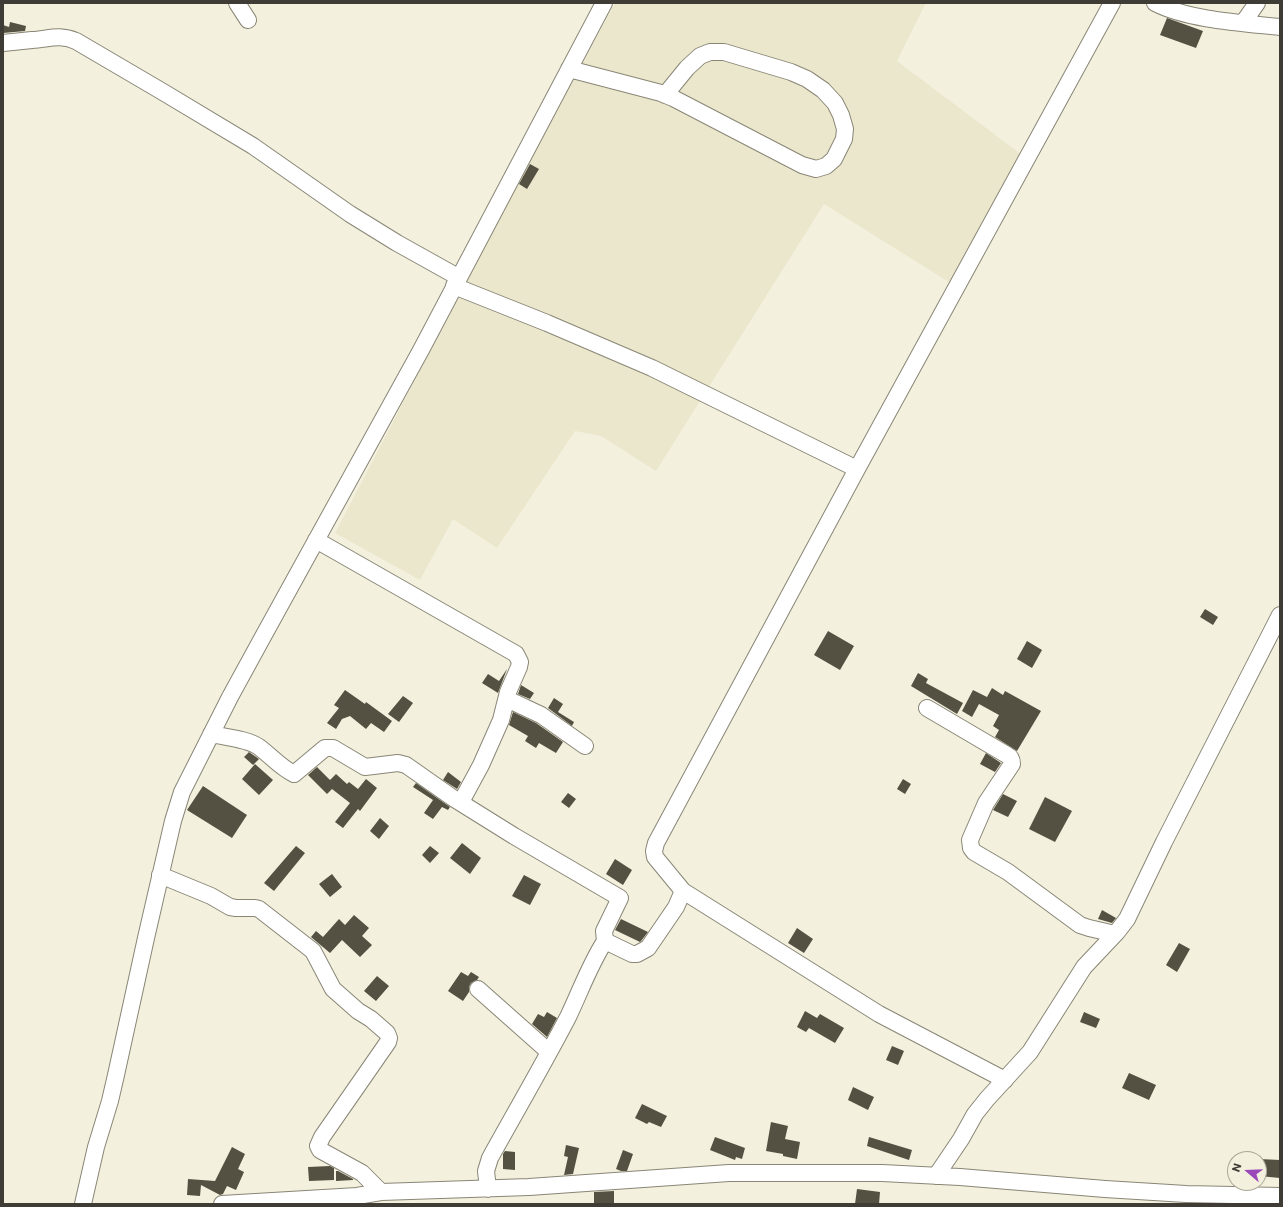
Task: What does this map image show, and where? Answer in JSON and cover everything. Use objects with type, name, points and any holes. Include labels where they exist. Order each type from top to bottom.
[{"type":"street","points":[[237,3],[248,20]]},
{"type":"street","points":[[83,1204],[96,1147],[115,1082],[176,807],[189,777],[316,540],[374,436],[454,279],[604,3]]},
{"type":"street","points":[[1005,1080],[880,1014],[684,891],[655,857],[654,851],[656,843],[857,469],[1112,3]]},
{"type":"street","points":[[1155,3],[1181,13],[1213,19],[1280,26]]},
{"type":"street","points":[[1243,23],[1257,3]]},
{"type":"street","points":[[3,43],[55,37],[67,37],[76,41],[253,146],[350,214],[454,279],[566,331],[652,368],[857,469]]},
{"type":"street","points":[[569,69],[673,98],[802,165],[816,169],[826,166],[834,159],[844,139],[845,129],[841,114],[823,90],[807,79],[792,72],[724,52],[710,52],[700,56],[687,68],[665,95]]},
{"type":"street","points":[[316,540],[516,654],[520,662],[519,667],[511,684],[498,729],[461,802]]},
{"type":"street","points":[[936,1176],[961,1139],[975,1114],[1030,1052],[1084,967],[1127,919],[1164,842],[1280,615]]},
{"type":"street","points":[[507,699],[541,715],[585,746]]},
{"type":"street","points":[[927,708],[1007,755],[1012,760],[1012,764],[986,803],[970,840],[971,848],[974,852],[1014,876],[1080,925],[1115,934]]},
{"type":"street","points":[[211,734],[251,743],[259,747],[287,771],[294,774],[325,748],[329,747],[365,767],[403,763],[514,836],[620,898],[604,931],[605,941],[599,949],[576,1001],[550,1052],[490,1158],[486,1171],[488,1189]]},
{"type":"street","points":[[160,875],[230,906],[236,908],[255,908],[259,910],[313,951],[333,989],[387,1033],[389,1038],[388,1042],[322,1137],[318,1146],[320,1150],[362,1173],[381,1192]]},
{"type":"street","points":[[605,941],[632,954],[637,954],[648,948],[676,907],[684,891]]},
{"type":"street","points":[[478,989],[550,1052]]},
{"type":"street","points":[[222,1204],[357,1196],[381,1192],[488,1189],[729,1173],[882,1173],[1186,1194],[1280,1196]]},
{"type":"shaded area","points":[[615,3],[926,3],[897,61],[1022,155],[952,284],[824,204],[656,471],[601,436],[575,431],[497,548],[453,519],[420,580],[335,533],[510,198]]},
{"type":"building","points":[[1167,18],[1203,31],[1196,48],[1160,35]]},
{"type":"building","points":[[10,22],[26,26],[25,31],[3,33],[3,25],[9,27]]},
{"type":"building","points":[[530,164],[539,169],[527,189],[519,184]]},
{"type":"building","points":[[1205,609],[1218,617],[1213,625],[1200,617]]},
{"type":"building","points":[[828,631],[854,646],[840,670],[814,655]]},
{"type":"building","points":[[1027,641],[1042,650],[1032,668],[1017,659]]},
{"type":"building","points":[[507,669],[498,693],[482,683],[488,674],[499,681]]},
{"type":"building","points":[[918,673],[928,679],[926,683],[963,703],[957,714],[911,686]]},
{"type":"building","points":[[521,685],[534,693],[530,699],[518,694]]},
{"type":"building","points":[[992,688],[1003,695],[1005,691],[1041,711],[1017,751],[995,737],[999,730],[993,726],[999,715],[979,704],[972,717],[962,711],[973,690],[987,697]]},
{"type":"building","points":[[345,690],[365,704],[366,702],[392,721],[384,732],[371,723],[366,729],[350,716],[342,719],[336,729],[327,723],[339,708],[334,705]]},
{"type":"building","points":[[403,696],[413,703],[399,722],[388,714]]},
{"type":"building","points":[[554,698],[563,704],[558,712],[574,722],[572,726],[548,708]]},
{"type":"building","points":[[513,712],[536,723],[563,742],[556,753],[539,743],[536,748],[525,741],[528,736],[509,725]]},
{"type":"building","points":[[249,752],[259,759],[253,765],[244,757]]},
{"type":"building","points":[[986,753],[1001,763],[995,772],[980,764]]},
{"type":"building","points":[[255,764],[273,780],[259,795],[242,779]]},
{"type":"building","points":[[317,767],[330,780],[336,774],[347,784],[349,782],[358,789],[366,779],[377,788],[360,811],[358,809],[343,828],[335,822],[350,803],[332,789],[327,794],[308,775]]},
{"type":"building","points":[[448,772],[461,782],[457,789],[443,780]]},
{"type":"building","points":[[903,779],[911,784],[905,794],[897,789]]},
{"type":"building","points":[[416,783],[450,807],[448,810],[442,807],[433,819],[424,813],[433,800],[413,787]]},
{"type":"building","points":[[203,786],[247,815],[232,838],[187,810]]},
{"type":"building","points":[[568,793],[576,799],[569,808],[561,802]]},
{"type":"building","points":[[1003,794],[1017,801],[1008,817],[993,810]]},
{"type":"building","points":[[1045,797],[1072,811],[1055,842],[1029,829]]},
{"type":"building","points":[[380,818],[389,826],[379,839],[370,831]]},
{"type":"building","points":[[462,843],[481,858],[470,874],[450,858]]},
{"type":"building","points":[[296,846],[305,853],[274,891],[264,883]]},
{"type":"building","points":[[430,846],[439,853],[430,863],[422,855]]},
{"type":"building","points":[[615,859],[632,870],[623,885],[606,874]]},
{"type":"building","points":[[332,874],[342,887],[330,897],[319,884]]},
{"type":"building","points":[[524,875],[541,884],[530,905],[512,896]]},
{"type":"building","points":[[1102,910],[1116,918],[1112,923],[1098,919]]},
{"type":"building","points":[[354,915],[369,928],[362,936],[372,945],[360,957],[342,940],[330,953],[311,937],[316,931],[323,937],[339,919],[345,925]]},
{"type":"building","points":[[621,919],[648,932],[640,942],[615,930]]},
{"type":"building","points":[[797,928],[813,939],[804,953],[788,943]]},
{"type":"building","points":[[1179,943],[1190,949],[1177,972],[1166,965]]},
{"type":"building","points":[[461,972],[468,976],[471,972],[479,977],[471,983],[469,992],[463,1001],[448,991]]},
{"type":"building","points":[[377,976],[389,986],[376,1001],[364,991]]},
{"type":"building","points":[[805,1011],[817,1018],[820,1014],[844,1028],[835,1043],[809,1028],[806,1032],[797,1027]]},
{"type":"building","points":[[547,1012],[557,1018],[547,1037],[532,1024],[538,1014],[544,1017]]},
{"type":"building","points":[[1084,1012],[1100,1019],[1096,1028],[1080,1022]]},
{"type":"building","points":[[892,1046],[904,1051],[898,1065],[886,1060]]},
{"type":"building","points":[[1129,1073],[1156,1085],[1149,1100],[1122,1088]]},
{"type":"building","points":[[853,1087],[874,1097],[868,1110],[848,1100]]},
{"type":"building","points":[[642,1104],[667,1116],[661,1127],[649,1122],[647,1124],[635,1118]]},
{"type":"building","points":[[771,1122],[788,1126],[785,1139],[800,1142],[797,1159],[783,1156],[783,1154],[766,1151]]},
{"type":"building","points":[[715,1137],[745,1148],[742,1159],[736,1157],[735,1160],[710,1150]]},
{"type":"building","points":[[869,1137],[912,1150],[909,1160],[867,1146]]},
{"type":"building","points":[[566,1145],[579,1148],[573,1174],[564,1175],[568,1157],[564,1156]]},
{"type":"building","points":[[232,1147],[245,1154],[238,1169],[244,1172],[236,1190],[227,1186],[223,1194],[220,1195],[201,1185],[200,1196],[187,1195],[188,1179],[215,1181]]},
{"type":"building","points":[[623,1150],[633,1154],[627,1171],[616,1169]]},
{"type":"building","points":[[505,1151],[515,1152],[515,1170],[503,1169],[503,1154]]},
{"type":"building","points":[[1267,1159],[1280,1160],[1280,1178],[1267,1177]]},
{"type":"building","points":[[330,1166],[334,1168],[334,1180],[309,1181],[308,1167]]},
{"type":"building","points":[[336,1171],[338,1171],[353,1180],[336,1181]]},
{"type":"building","points":[[857,1189],[880,1192],[879,1204],[855,1204]]},
{"type":"building","points":[[614,1191],[614,1203],[594,1203],[594,1192]]}]
